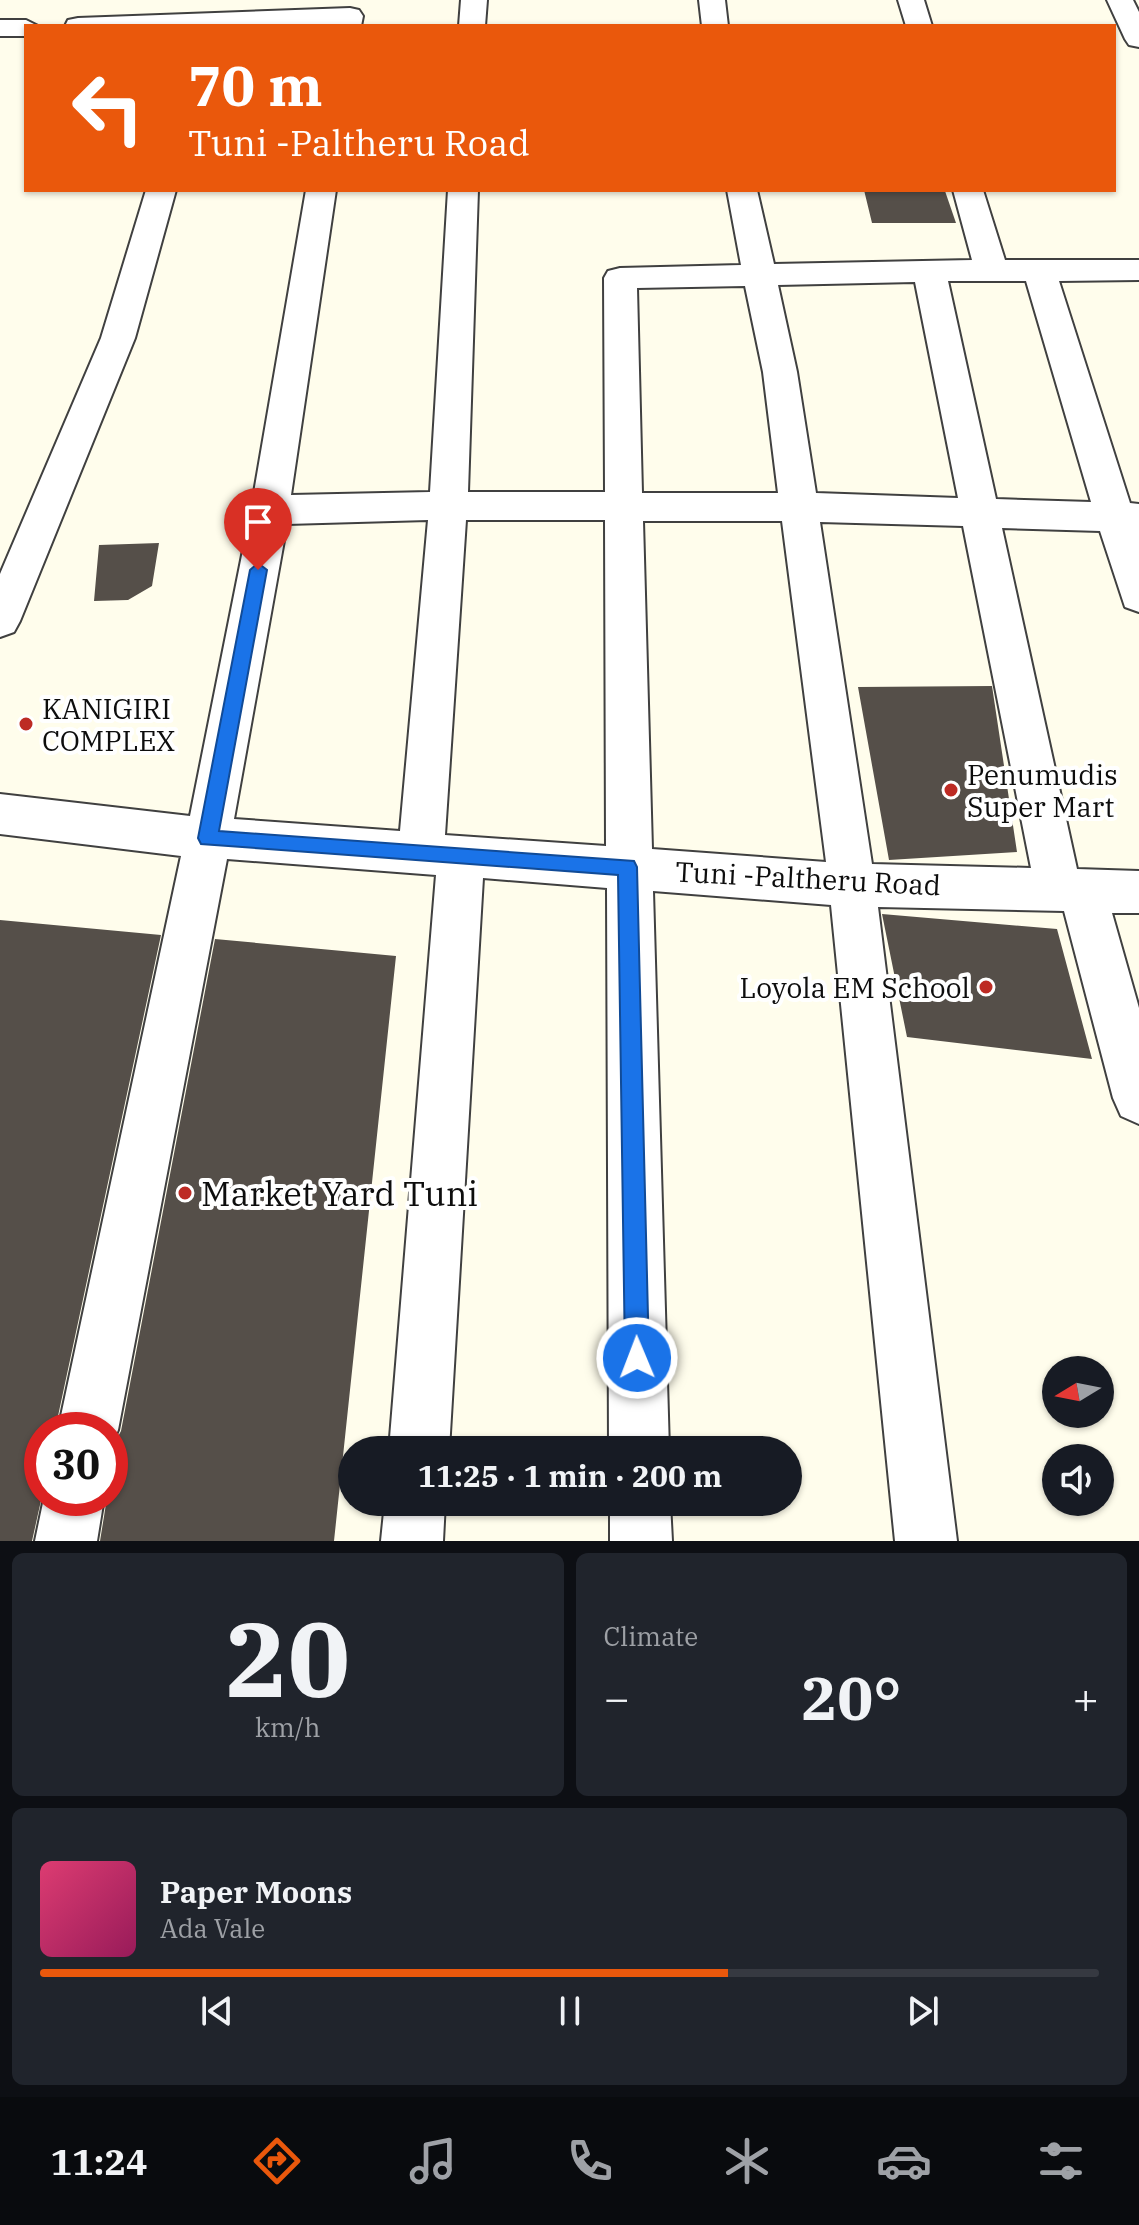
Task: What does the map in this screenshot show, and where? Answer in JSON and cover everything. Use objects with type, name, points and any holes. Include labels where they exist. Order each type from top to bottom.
[{"type":"street","points":[[472,24],[474,0]]},
{"type":"street","points":[[712,0],[715,24]]},
{"type":"street","points":[[911,0],[918,24]]},
{"type":"street","points":[[1120,0],[1139,39]]},
{"type":"street","points":[[103,24],[205,16],[350,14]]},
{"type":"street","points":[[0,28],[24,28]]},
{"type":"street","points":[[0,621],[118,338],[160,192]]},
{"type":"street","points":[[92,1412],[208,838],[270,510],[321,192]]},
{"type":"street","points":[[420,1436],[441,855],[447,506],[454,427],[463,192]]},
{"type":"street","points":[[742,192],[780,372],[852,885],[926,1541]]},
{"type":"street","points":[[969,192],[991,269]]},
{"type":"street","points":[[639,1436],[627,867],[620,278],[991,269],[1139,270]]},
{"type":"street","points":[[1039,269],[1126,518],[1139,596]]},
{"type":"street","points":[[929,271],[980,511],[1070,889],[1139,1098]]},
{"type":"street","points":[[270,510],[447,506],[800,507],[1126,518]]},
{"type":"street","name":"Tuni -Paltheru Road","points":[[0,814],[208,838],[852,885],[1139,892]]},
{"type":"street","points":[[66,1541],[71,1516]]},
{"type":"street","points":[[412,1541],[414,1516]]},
{"type":"street","points":[[640,1516],[641,1541]]},
{"type":"building","points":[[864,192],[945,192],[956,223],[872,223]]},
{"type":"building","points":[[159,543],[152,586],[128,600],[94,601],[99,545]]},
{"type":"building","points":[[992,686],[1017,852],[889,860],[858,687]]},
{"type":"building","points":[[882,914],[1057,929],[1092,1059],[907,1037]]},
{"type":"building","points":[[0,920],[161,935],[59,1412],[24,1412],[24,1516],[38,1516],[32,1541],[0,1541]]},
{"type":"building","points":[[215,939],[396,956],[345,1436],[338,1436],[338,1503],[334,1541],[100,1541],[104,1516],[128,1516],[128,1412],[125,1412]]},
{"type":"place","name":"KANIGIRI COMPLEX","points":[[26,724]]},
{"type":"place","name":"Penumudis Super Mart","points":[[951,790]]},
{"type":"place","name":"Loyola EM School","points":[[986,987]]},
{"type":"place","name":"Market Yard Tuni","points":[[185,1193]]},
{"type":"route","points":[[258,570],[208,838],[627,867],[637,1358]]}]
